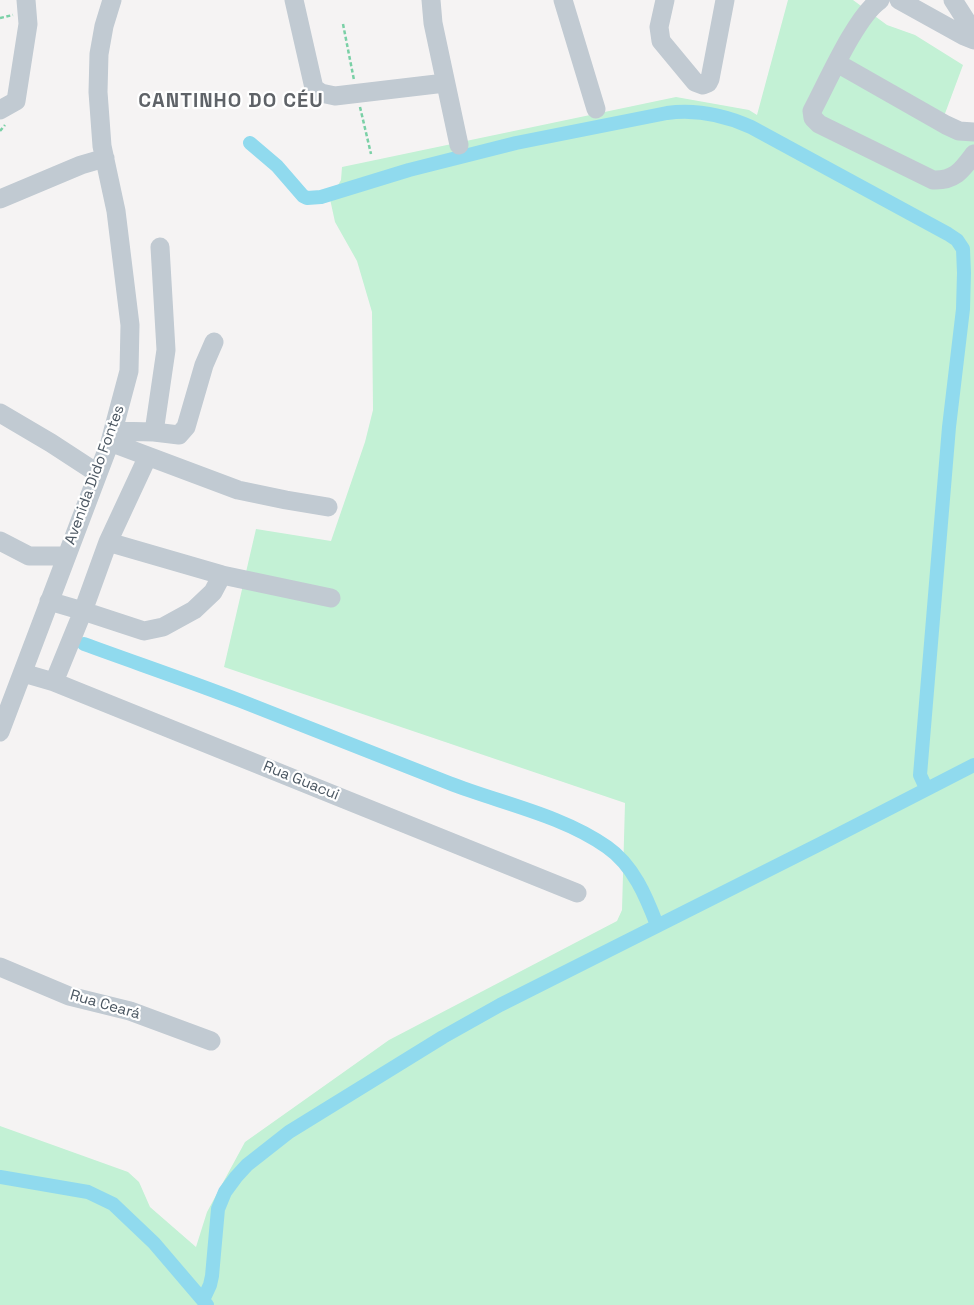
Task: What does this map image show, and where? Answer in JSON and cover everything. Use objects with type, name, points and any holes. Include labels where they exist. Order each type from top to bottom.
[{"type":"street","name":"Avenida Dido Fontes","points":[[0,732],[5,704],[23,673],[111,437],[129,371],[130,325],[116,212],[105,158],[98,92],[99,54],[104,26],[112,0]]},
{"type":"street","points":[[294,0],[314,88],[321,93],[335,96],[445,83]]},
{"type":"street","points":[[431,0],[433,23],[459,145]]},
{"type":"street","points":[[563,0],[596,109]]},
{"type":"street","points":[[665,0],[659,27],[661,41],[696,82],[703,85],[708,83],[710,79],[725,0]]},
{"type":"street","points":[[880,0],[861,21],[837,63],[812,111],[813,118],[819,124],[933,180],[951,179],[965,166],[974,154]]},
{"type":"street","points":[[899,0],[974,40]]},
{"type":"street","points":[[958,3],[974,33]]},
{"type":"street","points":[[8,106],[28,24],[26,5]]},
{"type":"street","points":[[837,63],[946,125],[959,131],[974,132]]},
{"type":"street","points":[[0,199],[81,165],[105,158]]},
{"type":"street","points":[[154,432],[166,350],[160,247]]},
{"type":"street","points":[[111,437],[154,432],[179,435],[186,428],[204,365],[214,342]]},
{"type":"street","points":[[0,413],[97,473]]},
{"type":"street","points":[[111,437],[148,456],[238,490],[328,507]]},
{"type":"street","points":[[54,682],[83,611],[108,542],[148,456]]},
{"type":"street","points":[[0,541],[25,555],[66,556]]},
{"type":"street","points":[[108,542],[222,575],[331,598]]},
{"type":"street","points":[[49,601],[144,631],[163,627],[194,610],[213,592],[222,575]]},
{"type":"street","name":"Rua Guacui","points":[[23,673],[54,682],[577,893]]},
{"type":"street","name":"Rua Ceará","points":[[0,967],[69,996],[130,1011],[211,1041]]},
{"type":"green space","points":[[788,0],[853,0],[887,25],[915,35],[963,65],[940,127],[974,132],[974,1305],[0,1305],[0,1126],[128,1172],[139,1182],[150,1207],[196,1247],[207,1212],[245,1142],[389,1040],[617,921],[622,910],[625,803],[224,667],[256,529],[331,541],[365,442],[373,410],[372,312],[357,261],[335,222],[330,199],[341,180],[342,167],[676,97],[749,110],[757,115]]},
{"type":"waterway","points":[[250,143],[277,166],[303,196],[307,198],[321,197],[409,170],[516,143],[667,113],[689,112],[710,114],[731,119],[751,127],[957,240],[963,249],[963,309],[949,427],[920,775],[926,788]]},
{"type":"waterway","points":[[84,644],[241,701],[449,783],[570,826],[607,847],[624,863],[638,882],[657,925]]},
{"type":"waterway","points":[[203,1300],[212,1276],[218,1209],[225,1192],[247,1165],[289,1132],[443,1037],[500,1005],[974,765]]},
{"type":"waterway","points":[[0,1177],[88,1192],[113,1204],[154,1243],[207,1305]]},
{"type":"district","name":"CANTINHO DO CÉU","points":[[231,102]]}]
